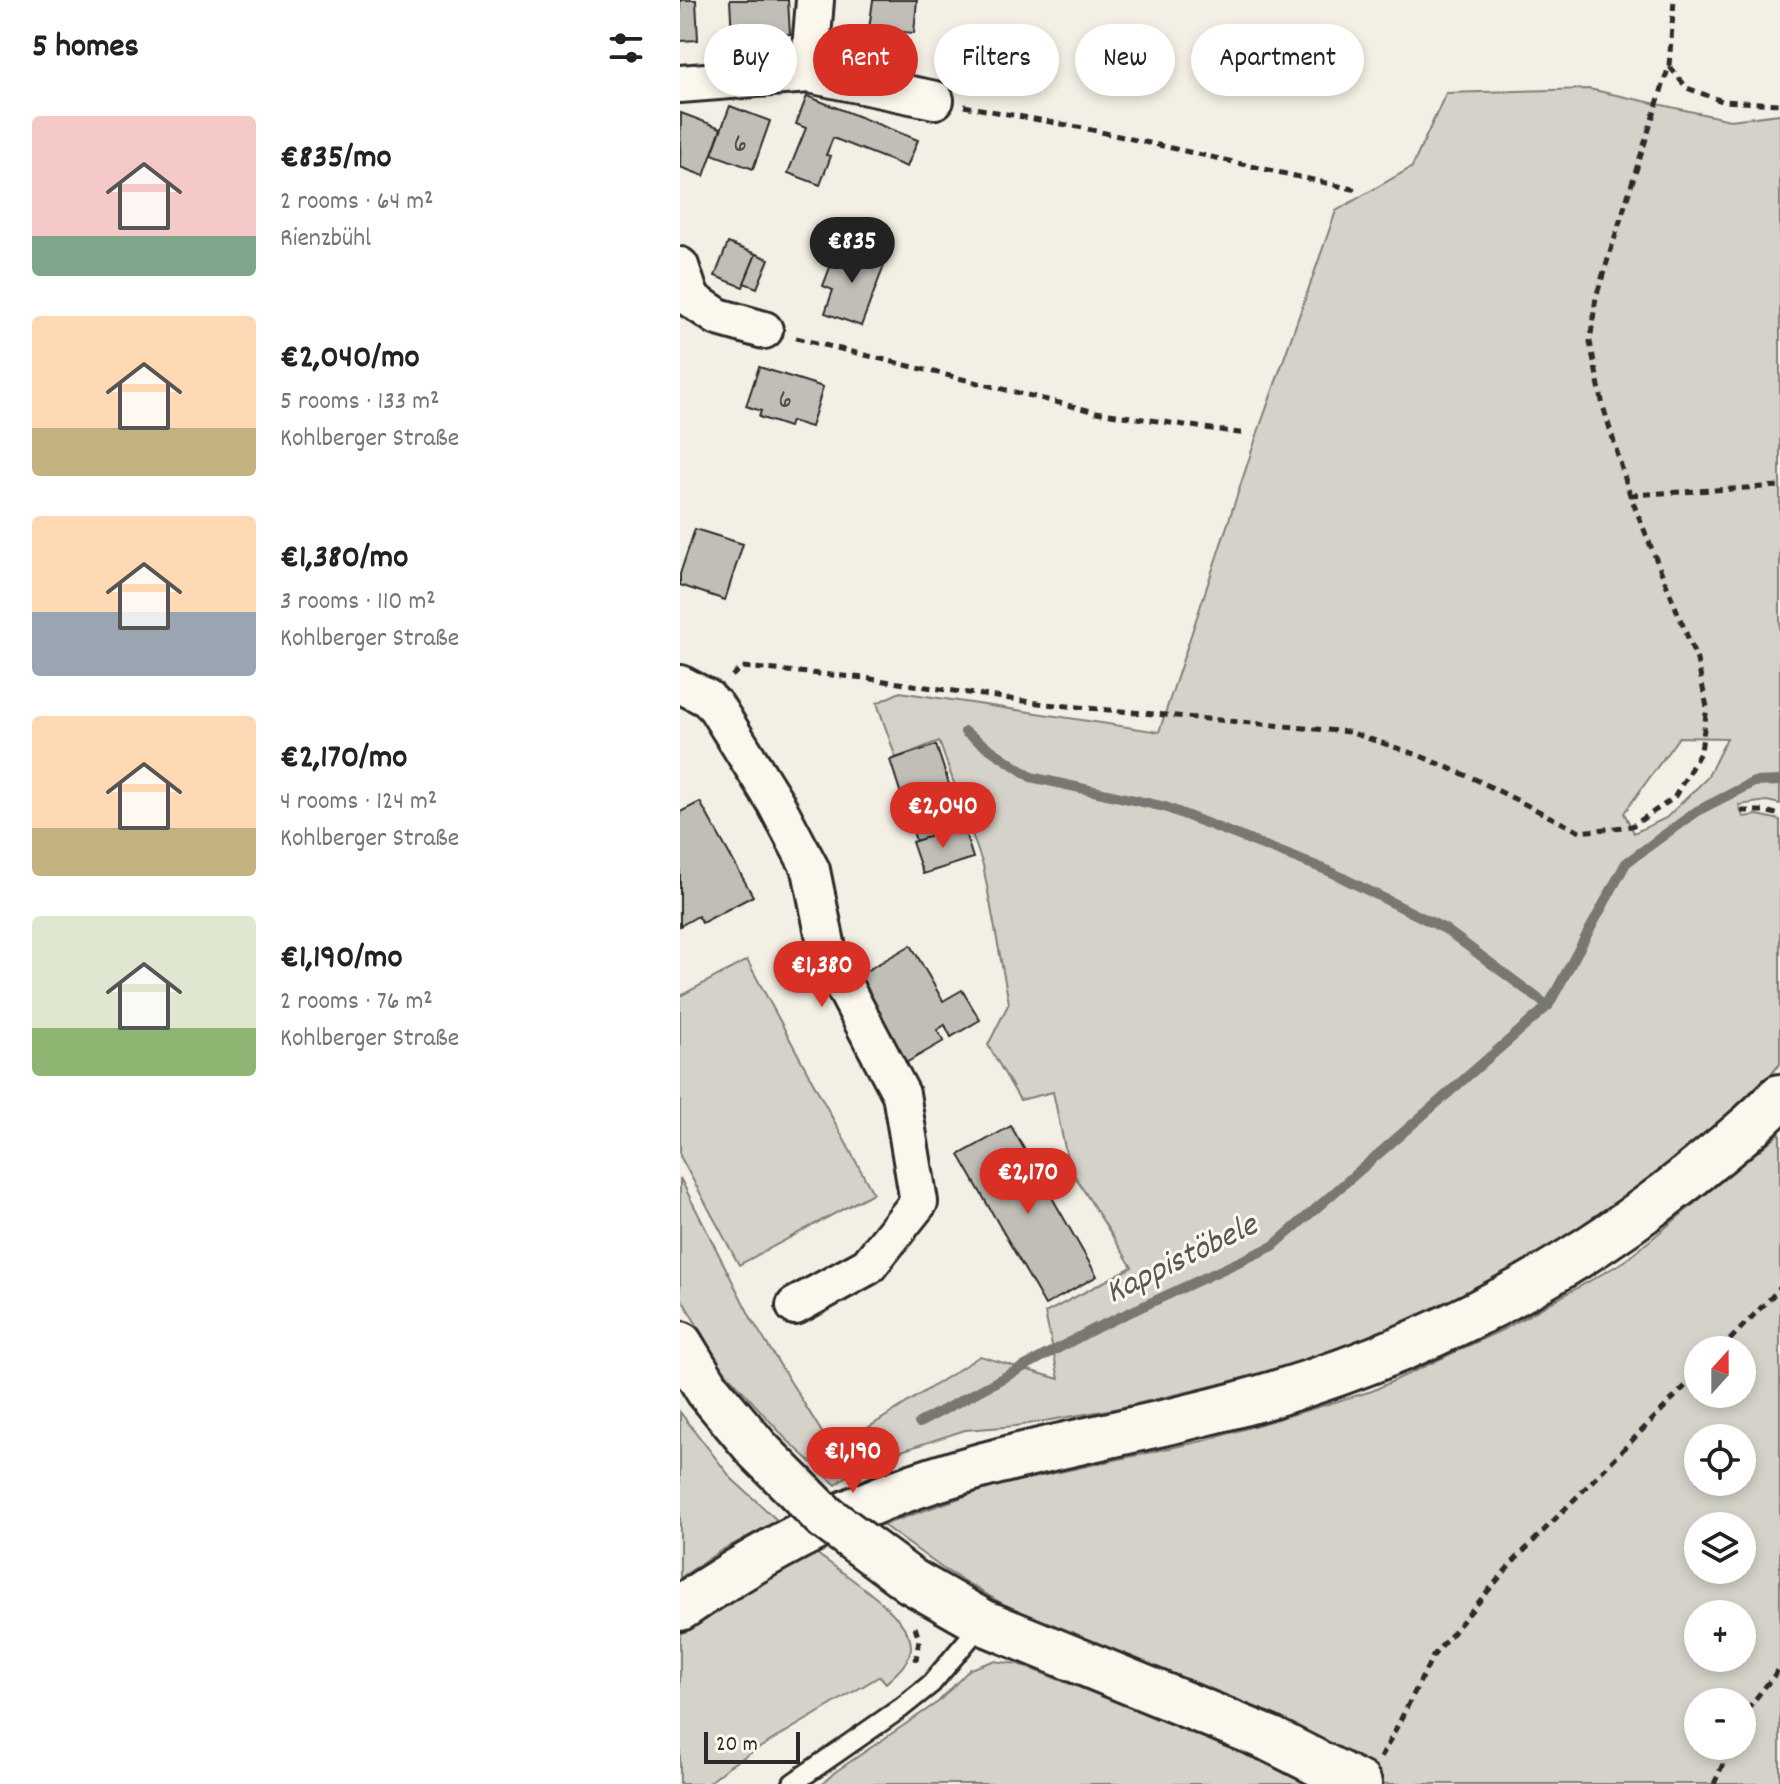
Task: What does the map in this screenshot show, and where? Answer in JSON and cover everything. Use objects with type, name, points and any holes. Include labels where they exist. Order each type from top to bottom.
[{"type":"main road","points":[[680,1608],[744,1565],[835,1519],[914,1487],[1017,1456],[1272,1395],[1379,1360],[1471,1318],[1560,1269],[1652,1206],[1750,1128],[1780,1097]]},
{"type":"main road","points":[[680,1344],[708,1390],[759,1451],[911,1599],[983,1622],[1367,1778]]},
{"type":"street","points":[[809,74],[815,0]]},
{"type":"street","points":[[680,84],[809,74],[935,100]]},
{"type":"street","points":[[680,266],[691,299],[718,317],[764,330]]},
{"type":"street","points":[[694,691],[716,707],[775,802],[811,870],[829,958],[901,1094],[919,1202],[868,1266],[795,1306]]},
{"type":"lane","points":[[793,1783],[931,1684],[983,1622]]},
{"type":"path","points":[[694,691],[742,667],[864,678],[1045,704],[1349,732],[1466,775],[1580,832],[1632,826],[1674,798],[1701,751],[1707,707],[1697,660],[1630,495],[1603,406],[1590,342],[1596,297],[1669,66],[1674,0]]},
{"type":"path","points":[[1669,66],[1687,88],[1722,101],[1780,104]]},
{"type":"path","points":[[935,100],[1083,128],[1357,190]]},
{"type":"path","points":[[764,330],[1096,412],[1246,434]]},
{"type":"path","points":[[1630,495],[1780,486]]},
{"type":"path","points":[[1741,811],[1765,811],[1780,815]]},
{"type":"path","points":[[1734,1336],[1780,1288]]},
{"type":"path","points":[[1367,1778],[1433,1656],[1511,1564],[1684,1387]]},
{"type":"path","points":[[901,1708],[894,1688],[907,1676],[917,1659],[919,1639],[911,1599]]},
{"type":"path","points":[[1756,1698],[1780,1668]]},
{"type":"path","points":[[1714,1784],[1725,1760]]},
{"type":"shaded area","points":[[1589,89],[1730,120],[1780,114],[1780,804],[1767,801],[1739,805],[1743,817],[1758,815],[1780,820],[1780,1064],[1758,1089],[1678,1160],[1550,1252],[1423,1318],[1264,1374],[1114,1409],[1016,1426],[965,1430],[862,1464],[836,1485],[786,1439],[722,1368],[680,1296],[680,1178],[752,1320],[833,1450],[980,1356],[1059,1379],[1045,1313],[1132,1267],[1069,1167],[1053,1092],[1020,1100],[988,1045],[1009,1003],[983,865],[939,741],[896,758],[877,703],[900,692],[1159,732],[1257,435],[1336,211],[1412,167],[1446,93]],"holes":[[[1679,737],[1727,738],[1707,778],[1666,818],[1634,833],[1624,813]]]},
{"type":"shaded area","points":[[747,960],[873,1193],[739,1265],[680,1156],[680,996]]},
{"type":"shaded area","points":[[1780,1133],[1780,1784],[822,1784],[938,1702],[970,1669],[993,1661],[1018,1664],[1191,1730],[1113,1653],[1003,1604],[942,1568],[883,1525],[991,1487],[1207,1440],[1372,1391],[1506,1328],[1625,1261]]},
{"type":"shaded area","points":[[680,1412],[732,1479],[778,1521],[720,1551],[680,1578]]},
{"type":"shaded area","points":[[816,1553],[873,1596],[900,1622],[911,1648],[905,1663],[886,1683],[880,1676],[729,1766],[707,1784],[680,1784],[680,1635],[745,1591]]},
{"type":"building","points":[[680,0],[696,0],[698,40],[680,41]]},
{"type":"building","points":[[730,0],[788,0],[789,24],[731,24]]},
{"type":"building","points":[[873,0],[917,0],[915,24],[870,24]]},
{"type":"building","points":[[807,96],[918,140],[907,167],[833,138],[826,155],[831,156],[820,185],[788,173],[806,128],[796,124]]},
{"type":"building","points":[[730,106],[770,121],[753,169],[712,154]]},
{"type":"building","points":[[681,113],[721,128],[704,176],[680,167]]},
{"type":"building","points":[[728,243],[756,254],[743,287],[715,276]]},
{"type":"building","points":[[838,246],[885,263],[861,326],[825,313],[833,290],[823,286]]},
{"type":"building","points":[[756,254],[769,259],[757,288],[744,283]]},
{"type":"building","points":[[759,367],[823,387],[811,427],[791,421],[789,427],[759,417],[761,411],[746,406]]},
{"type":"building","points":[[695,529],[743,544],[725,600],[680,585],[680,574]]},
{"type":"building","points":[[936,745],[963,826],[916,841],[890,760]]},
{"type":"building","points":[[700,802],[753,896],[702,923],[698,916],[680,926],[680,812]]},
{"type":"building","points":[[963,826],[973,858],[923,874],[912,842]]},
{"type":"building","points":[[911,945],[943,1001],[962,990],[980,1020],[951,1037],[945,1025],[937,1030],[944,1041],[904,1064],[854,978]]},
{"type":"building","points":[[1011,1126],[1097,1276],[1045,1305],[959,1155]]},
{"type":"waterway","name":"Kappistöbele","points":[[965,732],[1031,777],[1165,807],[1329,871],[1445,929],[1548,1006]]},
{"type":"waterway","name":"Kappistöbele","points":[[919,1423],[1096,1328],[1273,1246],[1548,1006],[1626,863],[1697,811],[1754,782],[1780,781]]}]
